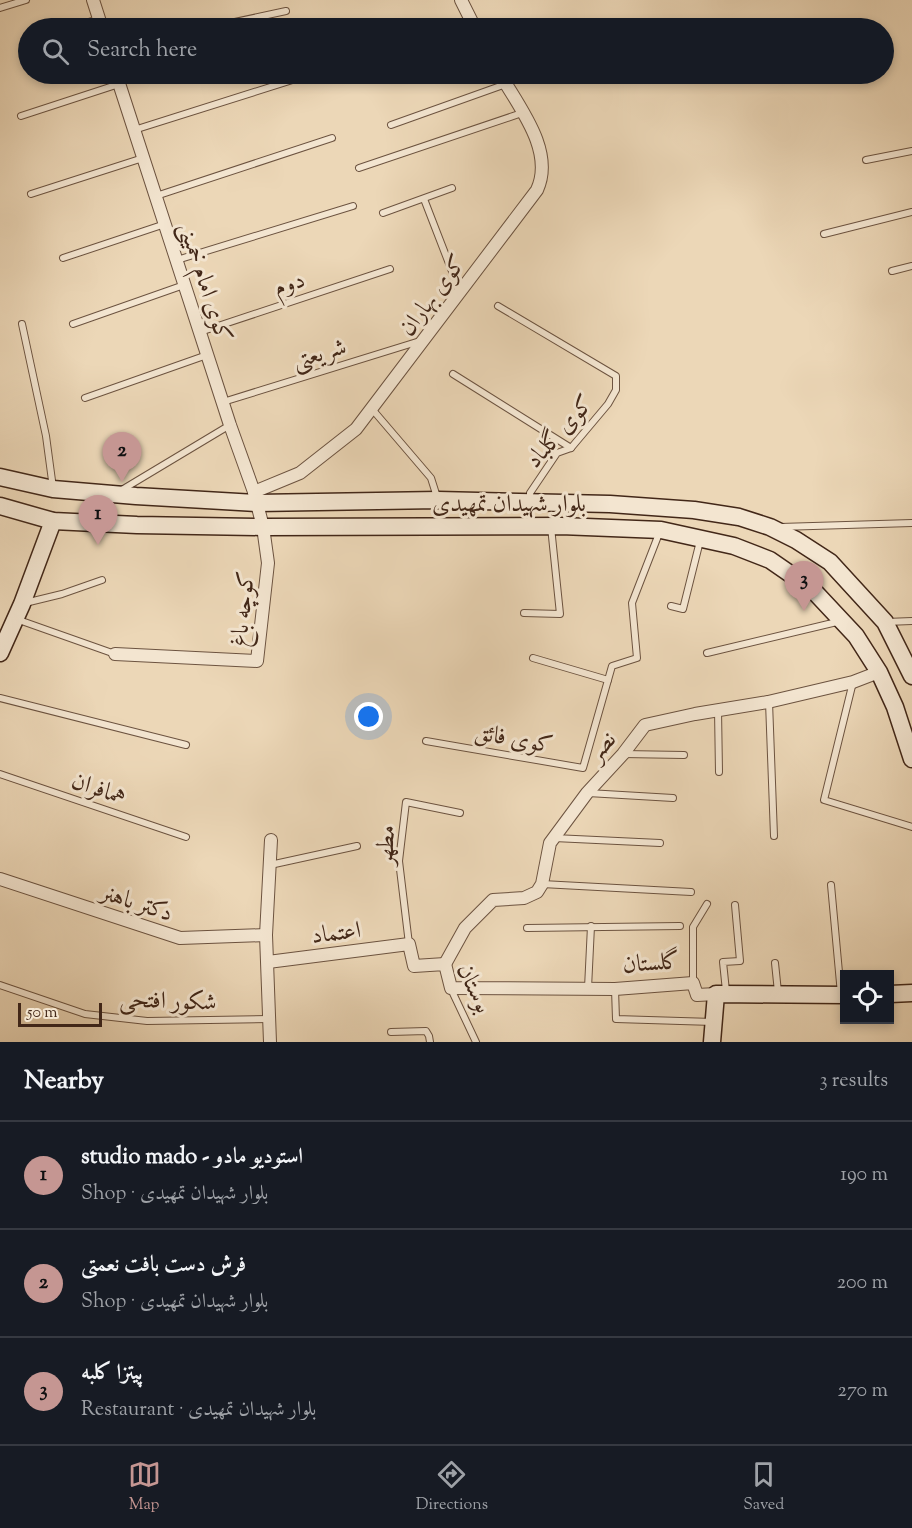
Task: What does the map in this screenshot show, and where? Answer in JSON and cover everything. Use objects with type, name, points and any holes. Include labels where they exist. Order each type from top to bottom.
[{"type":"main road","name":"بلوار شهیدان تمهیدی","points":[[0,477],[53,489],[115,494],[610,504],[693,510],[739,518],[770,527],[831,562],[885,622],[912,676]]},
{"type":"main road","name":"بلوار شهیدان تمهیدی","points":[[0,506],[53,521],[137,525],[551,526],[661,530],[701,537],[734,546],[770,560],[812,589],[856,636],[879,672],[912,754]]},
{"type":"main road","points":[[1,646],[19,612],[53,521]]},
{"type":"main road","points":[[894,994],[912,993]]},
{"type":"main road","points":[[712,1042],[721,994]]},
{"type":"main road","name":"گلستان","points":[[721,994],[840,995]]},
{"type":"street","points":[[93,0],[98,18]]},
{"type":"street","points":[[461,0],[470,18]]},
{"type":"street","name":"کوی امام خمینی","points":[[120,84],[230,425],[256,497],[263,527]]},
{"type":"street","name":"کوی بهاران","points":[[256,497],[300,473],[356,429],[537,190],[543,170],[542,157],[506,84]]},
{"type":"street","name":"کوچه باغ","points":[[115,654],[257,661],[268,563],[263,527]]},
{"type":"street","name":"نصر","points":[[542,884],[550,843],[587,793],[623,754],[645,725],[768,702],[853,682],[879,672]]},
{"type":"street","points":[[270,1042],[266,935],[271,840]]},
{"type":"street","name":"دکتر باهنر","points":[[0,879],[180,938],[266,935]]},
{"type":"street","points":[[446,964],[465,928],[493,900],[524,898],[537,892],[542,884]]},
{"type":"street","name":"اعتماد","points":[[268,962],[409,944]]},
{"type":"street","name":"بوستان","points":[[409,944],[414,966],[446,964],[451,988]]},
{"type":"street","name":"گلستان","points":[[451,988],[615,989],[693,983],[697,995],[721,994]]},
{"type":"lane","points":[[0,8],[26,0]]},
{"type":"lane","points":[[253,18],[286,11]]},
{"type":"lane","points":[[21,116],[105,84]]},
{"type":"lane","points":[[134,130],[280,84]]},
{"type":"lane","points":[[391,125],[491,84]]},
{"type":"lane","points":[[359,168],[522,113]]},
{"type":"lane","points":[[156,196],[332,138]]},
{"type":"lane","points":[[866,160],[912,151]]},
{"type":"lane","points":[[31,194],[144,158]]},
{"type":"lane","points":[[384,213],[452,188]]},
{"type":"lane","points":[[424,199],[460,292]]},
{"type":"lane","points":[[177,260],[353,206]]},
{"type":"lane","points":[[824,234],[912,212]]},
{"type":"lane","points":[[63,258],[165,224]]},
{"type":"lane","points":[[892,271],[912,266]]},
{"type":"lane","name":"دوم","points":[[200,332],[390,269]]},
{"type":"lane","points":[[73,324],[185,285]]},
{"type":"lane","name":"کوی گلباد","points":[[498,306],[616,376],[616,390],[608,404],[571,448],[557,453],[530,493],[530,502]]},
{"type":"lane","points":[[22,324],[46,436],[53,489]]},
{"type":"lane","name":"شریعتی","points":[[223,402],[425,339]]},
{"type":"lane","points":[[85,398],[208,355]]},
{"type":"lane","points":[[453,374],[571,448]]},
{"type":"lane","points":[[372,409],[431,478],[438,500]]},
{"type":"lane","points":[[115,494],[230,425]]},
{"type":"lane","points":[[770,527],[912,523]]},
{"type":"lane","points":[[524,613],[560,614],[551,526]]},
{"type":"lane","name":"کوی فائق","points":[[426,741],[583,768],[612,666],[637,658],[632,603],[661,530]]},
{"type":"lane","points":[[671,606],[683,609],[701,537]]},
{"type":"lane","points":[[19,612],[102,580]]},
{"type":"lane","points":[[19,612],[115,654]]},
{"type":"lane","points":[[707,653],[842,621]]},
{"type":"lane","points":[[885,622],[912,621]]},
{"type":"lane","points":[[533,658],[608,680]]},
{"type":"lane","points":[[853,682],[824,800],[912,827]]},
{"type":"lane","points":[[0,698],[186,745]]},
{"type":"lane","points":[[768,702],[774,836]]},
{"type":"lane","points":[[718,710],[720,772]]},
{"type":"lane","points":[[623,754],[684,755]]},
{"type":"lane","name":"همافران","points":[[0,774],[186,837]]},
{"type":"lane","points":[[587,793],[673,798]]},
{"type":"lane","name":"مطهر","points":[[409,944],[399,861],[406,802],[460,813]]},
{"type":"lane","points":[[554,838],[660,843]]},
{"type":"lane","points":[[270,865],[357,846]]},
{"type":"lane","points":[[542,884],[691,892]]},
{"type":"lane","points":[[831,885],[840,970]]},
{"type":"lane","points":[[693,983],[693,927],[707,903]]},
{"type":"lane","points":[[721,994],[723,962],[740,961],[735,905]]},
{"type":"lane","points":[[588,988],[591,926]]},
{"type":"lane","points":[[527,928],[680,926]]},
{"type":"lane","points":[[775,963],[779,996]]},
{"type":"lane","name":"شکور افتحی","points":[[0,985],[85,1014],[147,1021],[269,1019]]},
{"type":"lane","name":"بوستان","points":[[451,988],[476,1042]]},
{"type":"lane","points":[[615,989],[616,1019],[714,1022]]},
{"type":"lane","points":[[391,1032],[426,1031],[430,1042]]},
{"type":"place","name":"فرش دست بافت نعمتی","points":[[122,482]]},
{"type":"place","name":"studio mado - استودیو مادو","points":[[98,545]]},
{"type":"place","name":"پیتزا کلبه","points":[[804,611]]}]
